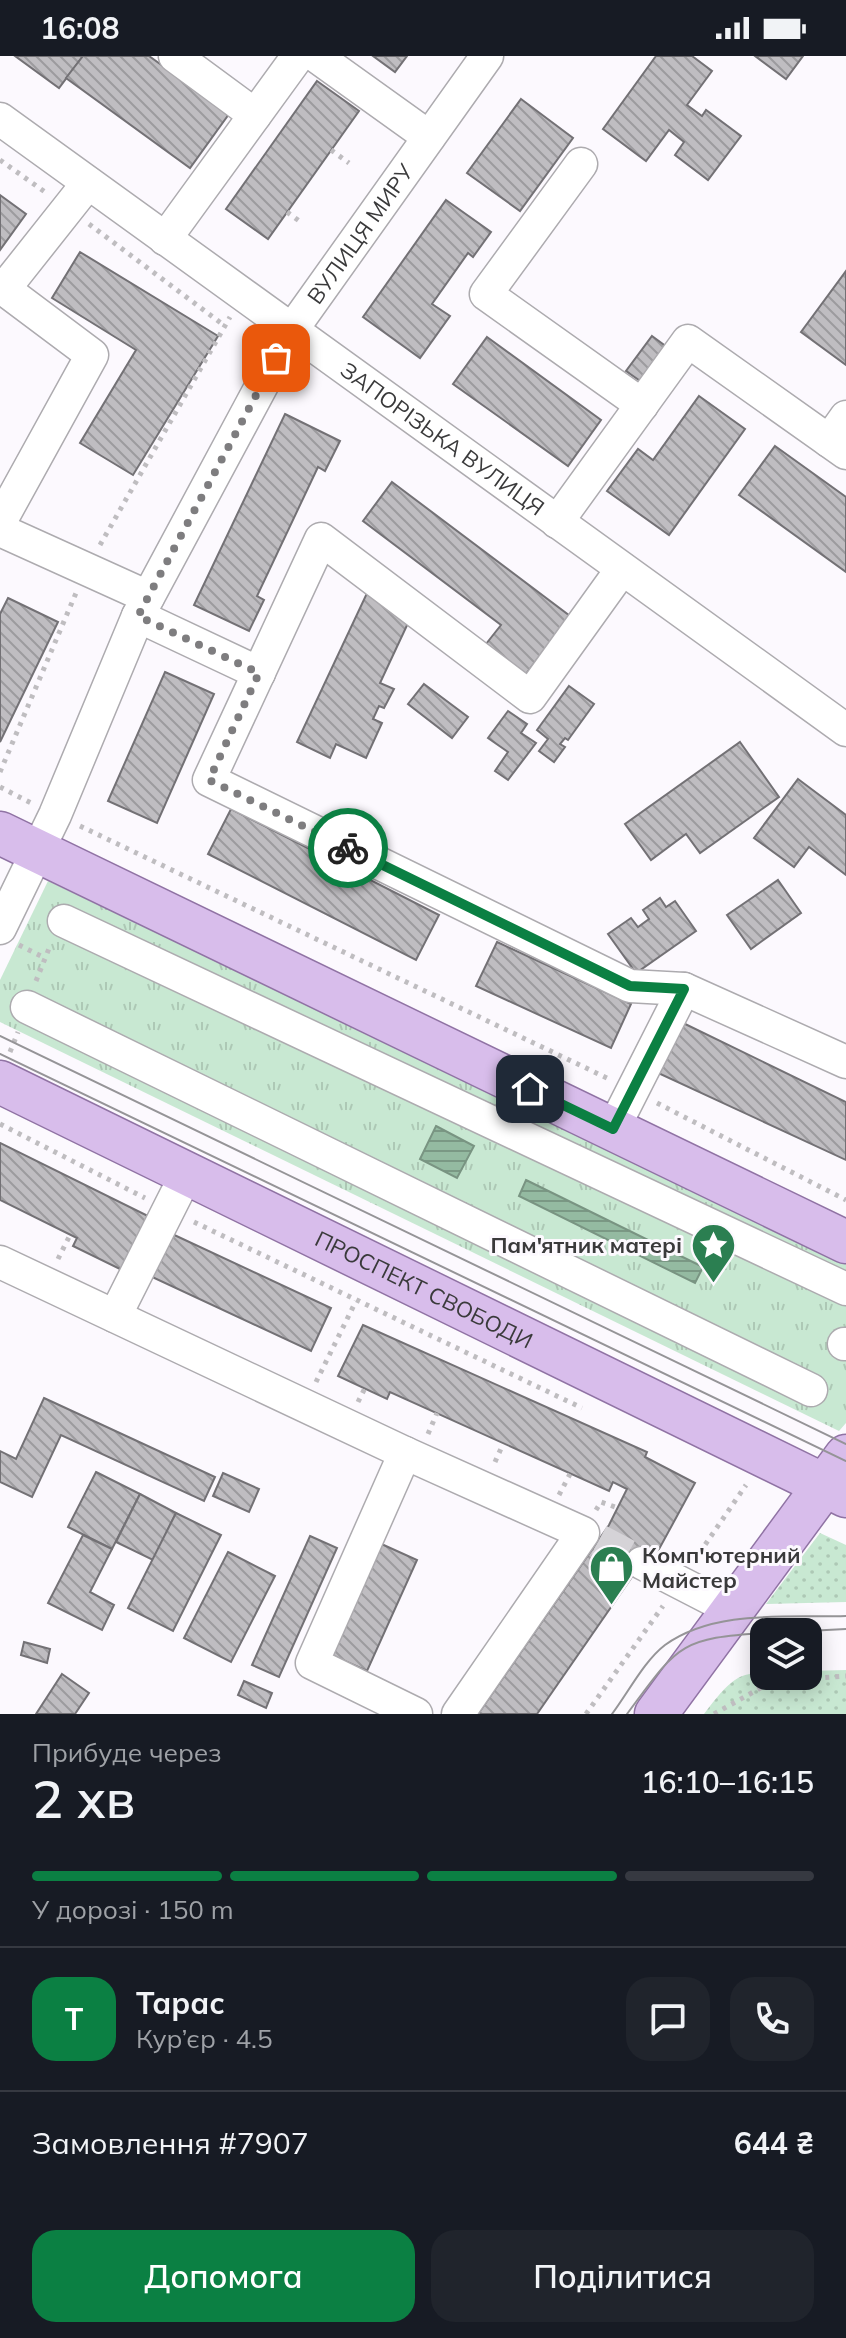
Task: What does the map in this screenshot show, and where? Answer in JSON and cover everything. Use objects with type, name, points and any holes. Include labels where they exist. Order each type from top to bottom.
[{"type":"main road","points":[[0,833],[846,1242]]},
{"type":"main road","name":"ПРОСПЕКТ СВОБОДИ","points":[[4,1070],[178,1193],[364,1284],[839,1479]]},
{"type":"main road","points":[[656,1714],[733,1610],[839,1479]]},
{"type":"street","points":[[175,56],[255,115]]},
{"type":"street","points":[[165,239],[298,56]]},
{"type":"street","points":[[316,56],[429,137]]},
{"type":"street","name":"ВУЛИЦЯ МИРУ","points":[[0,928],[55,815],[143,606],[291,331],[487,56]]},
{"type":"street","name":"ЗАПОРІЗЬКА ВУЛИЦЯ","points":[[0,119],[846,730]]},
{"type":"street","points":[[581,164],[486,294],[642,405]]},
{"type":"street","points":[[0,522],[92,355],[2,288],[88,183]]},
{"type":"street","points":[[557,522],[688,341],[840,437]]},
{"type":"street","points":[[0,530],[87,569],[143,606],[259,673]]},
{"type":"street","points":[[622,569],[530,697],[321,539],[209,780],[630,986],[684,989],[846,1062]]},
{"type":"street","points":[[64,921],[846,1289]]},
{"type":"street","points":[[613,1129],[684,989]]},
{"type":"street","points":[[27,1007],[811,1390]]},
{"type":"street","points":[[115,1316],[178,1193]]},
{"type":"street","points":[[0,1262],[405,1453],[591,1536],[458,1714]]},
{"type":"street","points":[[405,1453],[312,1663],[416,1714]]},
{"type":"street","points":[[642,1563],[733,1610]]},
{"type":"path","points":[[331,150],[349,163]]},
{"type":"path","points":[[0,160],[225,326]]},
{"type":"path","points":[[287,212],[302,223]]},
{"type":"path","points":[[0,772],[87,569],[242,295]]},
{"type":"path","points":[[0,787],[633,1091],[846,1200]]},
{"type":"path","points":[[90,877],[108,840]]},
{"type":"path","points":[[4,1070],[43,957],[64,921]]},
{"type":"path","points":[[0,1124],[178,1193],[364,1284],[594,1413]]},
{"type":"path","points":[[305,1405],[364,1284]]},
{"type":"path","points":[[586,1714],[748,1486],[734,1480]]},
{"type":"path","points":[[714,1714],[773,1681],[846,1676]]},
{"type":"green space","points":[[48,881],[846,1259],[846,1423],[839,1431],[0,1022],[0,980]]},
{"type":"green space","points":[[820,1533],[846,1545],[846,1602],[766,1604]]},
{"type":"green space","points":[[846,1670],[846,1714],[704,1714],[729,1685],[748,1674],[750,1690],[822,1690],[822,1671]]},
{"type":"shaded area","points":[[436,1126],[474,1146],[457,1178],[420,1159]]},
{"type":"shaded area","points":[[526,1180],[703,1267],[695,1283],[519,1196]]},
{"type":"building","points":[[15,56],[83,56],[59,88]]},
{"type":"building","points":[[83,56],[149,56],[229,114],[190,168],[66,78]]},
{"type":"building","points":[[373,56],[407,56],[395,72]]},
{"type":"building","points":[[656,56],[692,56],[712,71],[687,105],[702,116],[706,110],[741,136],[708,180],[675,155],[684,142],[669,130],[646,161],[603,129]]},
{"type":"building","points":[[755,56],[803,56],[786,79]]},
{"type":"building","points":[[317,81],[359,111],[268,239],[226,209]]},
{"type":"building","points":[[521,99],[573,138],[520,211],[467,173]]},
{"type":"building","points":[[0,195],[26,214],[0,250]]},
{"type":"building","points":[[446,200],[491,232],[473,257],[468,253],[432,304],[450,316],[420,358],[363,317]]},
{"type":"building","points":[[80,252],[218,336],[133,475],[80,443],[136,350],[52,298]]},
{"type":"building","points":[[846,271],[846,365],[801,332]]},
{"type":"building","points":[[652,336],[671,350],[646,385],[626,371]]},
{"type":"building","points":[[487,337],[601,420],[568,466],[453,384]]},
{"type":"building","points":[[699,396],[745,429],[669,535],[607,491],[638,449],[653,460]]},
{"type":"building","points":[[285,414],[340,441],[325,471],[318,467],[257,596],[264,600],[249,631],[194,605]]},
{"type":"building","points":[[775,446],[846,497],[846,572],[739,495]]},
{"type":"building","points":[[392,482],[570,616],[526,674],[486,644],[501,625],[363,521]]},
{"type":"building","points":[[368,591],[409,621],[380,683],[394,689],[384,708],[379,706],[373,719],[382,723],[366,758],[336,744],[330,758],[297,742]]},
{"type":"building","points":[[8,598],[58,622],[0,742],[0,614]]},
{"type":"building","points":[[165,672],[214,694],[157,823],[108,801]]},
{"type":"building","points":[[424,684],[468,717],[452,738],[408,704]]},
{"type":"building","points":[[569,686],[594,704],[568,740],[565,738],[560,744],[565,747],[554,762],[539,751],[548,739],[537,730]]},
{"type":"building","points":[[508,711],[527,724],[521,733],[536,743],[508,780],[495,771],[508,752],[488,738]]},
{"type":"building","points":[[740,742],[779,797],[700,853],[686,834],[651,860],[625,824]]},
{"type":"building","points":[[798,779],[846,815],[846,875],[809,847],[794,867],[754,838]]},
{"type":"building","points":[[231,809],[439,915],[416,960],[208,854]]},
{"type":"building","points":[[778,880],[801,913],[751,949],[727,915]]},
{"type":"building","points":[[660,898],[666,907],[675,901],[696,931],[636,973],[608,934],[631,918],[638,927],[649,919],[643,910]]},
{"type":"building","points":[[497,942],[631,1004],[611,1048],[476,986]]},
{"type":"building","points":[[681,1022],[846,1102],[846,1160],[656,1072]]},
{"type":"building","points":[[0,1143],[152,1218],[126,1272],[73,1246],[77,1238],[0,1200]]},
{"type":"building","points":[[170,1233],[331,1308],[311,1351],[150,1276]]},
{"type":"building","points":[[363,1325],[647,1452],[645,1457],[695,1483],[658,1551],[652,1548],[537,1714],[478,1714],[609,1525],[627,1489],[613,1482],[609,1491],[390,1392],[387,1399],[338,1376]]},
{"type":"building","points":[[44,1398],[215,1477],[204,1501],[61,1435],[32,1497],[0,1482],[0,1451],[16,1459]]},
{"type":"building","points":[[96,1472],[140,1494],[112,1549],[68,1527]]},
{"type":"building","points":[[223,1473],[259,1489],[249,1512],[213,1496]]},
{"type":"building","points":[[140,1494],[176,1513],[153,1560],[116,1542]]},
{"type":"building","points":[[176,1513],[221,1535],[173,1631],[128,1608]]},
{"type":"building","points":[[83,1535],[112,1549],[90,1592],[114,1605],[102,1630],[48,1603]]},
{"type":"building","points":[[310,1536],[337,1548],[279,1677],[252,1665]]},
{"type":"building","points":[[377,1542],[417,1560],[367,1671],[327,1653]]},
{"type":"building","points":[[228,1552],[275,1576],[231,1662],[184,1638]]},
{"type":"building","points":[[24,1642],[50,1649],[47,1663],[21,1655]]},
{"type":"building","points":[[62,1674],[89,1693],[75,1714],[36,1714]]},
{"type":"building","points":[[244,1681],[272,1693],[266,1708],[238,1695]]},
{"type":"tunnel","points":[[599,1540],[642,1563]]},
{"type":"tram line","points":[[0,1036],[846,1444]]},
{"type":"tram line","points":[[0,1054],[846,1461]]},
{"type":"tram line","points":[[612,1714],[650,1660],[665,1645],[685,1634],[706,1626],[752,1618],[846,1616]]},
{"type":"tram line","points":[[822,1630],[846,1629]]},
{"type":"tram line","points":[[627,1714],[657,1674],[682,1650],[713,1638],[750,1634]]},
{"type":"way so far","points":[[276,358],[138,616],[259,673],[209,780],[348,848]]},
{"type":"place","name":"Пам'ятник матері","points":[[713,1284]]},
{"type":"place","name":"Комп'ютерний Майстер","points":[[611,1607]]},
{"type":"route","points":[[348,848],[630,986],[684,989],[613,1129],[530,1089]]}]
